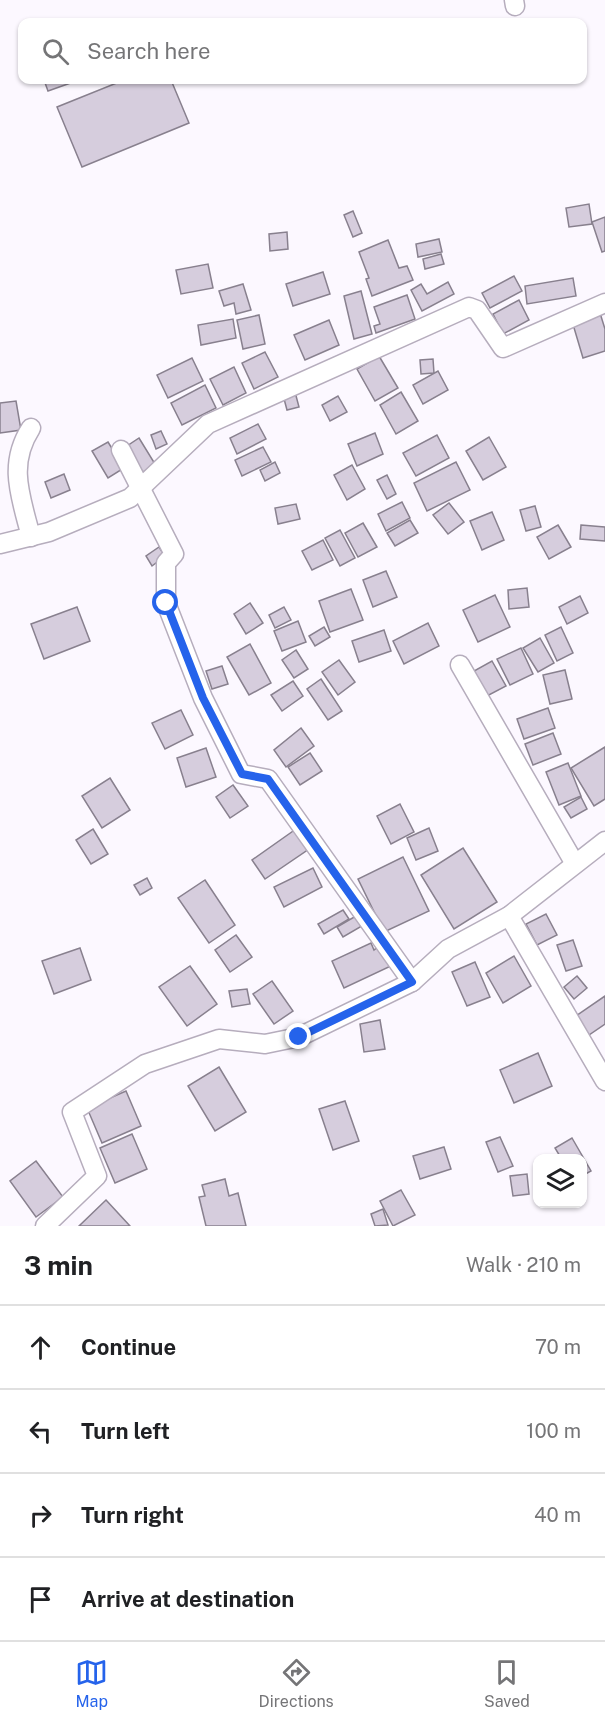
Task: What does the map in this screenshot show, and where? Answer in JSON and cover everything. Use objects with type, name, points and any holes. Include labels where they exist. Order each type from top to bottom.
[{"type":"street","points":[[0,544],[31,537],[86,518],[130,498],[208,424],[469,307],[477,310],[503,348],[605,303]]},
{"type":"street","points":[[31,428],[22,441],[16,459],[31,537]]},
{"type":"street","points":[[121,450],[174,554],[166,562],[166,603],[203,698],[242,774],[268,779],[412,982]]},
{"type":"street","points":[[460,665],[575,864]]},
{"type":"street","points":[[45,1226],[97,1176],[72,1112],[145,1064],[219,1039],[265,1044],[299,1037],[412,982],[448,949],[509,916],[605,841]]},
{"type":"street","points":[[509,916],[605,1081]]},
{"type":"building","points":[[45,84],[68,84],[48,91]]},
{"type":"building","points":[[114,84],[173,84],[189,123],[82,167],[57,107]]},
{"type":"building","points":[[589,204],[592,224],[569,227],[566,208]]},
{"type":"building","points":[[353,211],[362,233],[353,237],[344,215]]},
{"type":"building","points":[[605,217],[605,251],[602,252],[592,222]]},
{"type":"building","points":[[287,232],[288,249],[270,251],[269,234]]},
{"type":"building","points":[[439,239],[442,252],[418,257],[416,244]]},
{"type":"building","points":[[388,240],[399,268],[407,266],[413,280],[372,296],[366,279],[369,278],[359,252]]},
{"type":"building","points":[[441,254],[444,264],[425,269],[423,259]]},
{"type":"building","points":[[208,264],[213,288],[181,294],[176,270]]},
{"type":"building","points":[[323,272],[330,294],[293,306],[286,284]]},
{"type":"building","points":[[514,276],[522,291],[490,308],[482,293]]},
{"type":"building","points":[[573,278],[576,296],[527,304],[525,286]]},
{"type":"building","points":[[448,282],[454,294],[422,311],[411,290],[421,284],[427,294]]},
{"type":"building","points":[[243,284],[251,310],[236,314],[234,303],[224,306],[219,291]]},
{"type":"building","points":[[361,291],[372,334],[354,339],[344,296]]},
{"type":"building","points":[[407,295],[415,319],[376,333],[374,326],[380,324],[374,307]]},
{"type":"building","points":[[519,300],[529,320],[503,334],[493,314]]},
{"type":"building","points":[[600,313],[605,329],[605,351],[583,358],[572,321]]},
{"type":"building","points":[[259,315],[265,344],[243,349],[237,320]]},
{"type":"building","points":[[233,319],[236,338],[201,345],[198,325]]},
{"type":"building","points":[[329,320],[339,345],[305,360],[294,335]]},
{"type":"building","points":[[265,352],[278,377],[254,389],[242,363]]},
{"type":"building","points":[[379,356],[398,388],[375,401],[357,369]]},
{"type":"building","points":[[192,358],[203,381],[168,398],[157,375]]},
{"type":"building","points":[[433,359],[434,373],[421,374],[420,360]]},
{"type":"building","points":[[234,367],[246,393],[223,405],[210,379]]},
{"type":"building","points":[[438,371],[448,390],[423,404],[413,385]]},
{"type":"building","points":[[205,385],[216,408],[182,425],[171,403]]},
{"type":"building","points":[[295,392],[299,407],[287,410],[283,395]]},
{"type":"building","points":[[401,392],[418,421],[396,434],[380,405]]},
{"type":"building","points":[[338,396],[347,412],[330,421],[322,405]]},
{"type":"building","points":[[16,401],[21,430],[0,433],[0,403]]},
{"type":"building","points":[[258,424],[266,439],[237,454],[230,438]]},
{"type":"building","points":[[161,431],[167,444],[156,449],[151,435]]},
{"type":"building","points":[[375,433],[383,454],[357,466],[348,444]]},
{"type":"building","points":[[437,435],[449,458],[416,476],[403,453]]},
{"type":"building","points":[[489,437],[506,467],[483,480],[466,451]]},
{"type":"building","points":[[139,438],[155,464],[140,474],[124,448]]},
{"type":"building","points":[[108,442],[124,468],[108,478],[92,451]]},
{"type":"building","points":[[263,447],[271,462],[242,476],[235,460]]},
{"type":"building","points":[[275,462],[280,473],[265,481],[260,470]]},
{"type":"building","points":[[456,462],[470,490],[427,511],[414,483]]},
{"type":"building","points":[[352,465],[365,489],[347,500],[334,475]]},
{"type":"building","points":[[64,474],[70,490],[51,498],[45,482]]},
{"type":"building","points":[[387,475],[396,494],[387,499],[377,480]]},
{"type":"building","points":[[402,502],[410,518],[386,531],[378,514]]},
{"type":"building","points":[[449,503],[464,522],[448,534],[433,515]]},
{"type":"building","points":[[296,504],[300,519],[278,524],[275,508]]},
{"type":"building","points":[[535,506],[541,527],[526,531],[520,510]]},
{"type":"building","points":[[492,512],[504,540],[482,550],[470,521]]},
{"type":"building","points":[[410,520],[418,533],[395,546],[387,533]]},
{"type":"building","points":[[363,523],[377,547],[358,557],[345,533]]},
{"type":"building","points":[[558,525],[571,547],[549,559],[537,537]]},
{"type":"building","points":[[581,525],[605,527],[605,541],[580,539]]},
{"type":"building","points":[[340,530],[355,558],[340,566],[325,538]]},
{"type":"building","points":[[323,540],[333,560],[312,570],[302,551]]},
{"type":"building","points":[[159,547],[165,556],[152,566],[146,556]]},
{"type":"building","points":[[386,571],[397,597],[373,607],[363,580]]},
{"type":"building","points":[[527,588],[529,607],[509,609],[508,590]]},
{"type":"building","points":[[351,589],[363,620],[330,632],[319,601]]},
{"type":"building","points":[[495,595],[510,627],[478,642],[463,610]]},
{"type":"building","points":[[580,596],[588,613],[567,624],[559,607]]},
{"type":"building","points":[[250,603],[263,623],[246,634],[234,614]]},
{"type":"building","points":[[77,607],[90,641],[44,659],[31,624]]},
{"type":"building","points":[[284,607],[291,620],[275,628],[269,615]]},
{"type":"building","points":[[298,621],[306,642],[282,651],[274,631]]},
{"type":"building","points":[[428,623],[439,646],[404,664],[393,641]]},
{"type":"building","points":[[324,627],[330,637],[315,646],[309,636]]},
{"type":"building","points":[[561,627],[573,653],[557,661],[545,635]]},
{"type":"building","points":[[384,630],[391,651],[359,662],[352,641]]},
{"type":"building","points":[[540,638],[554,663],[538,672],[523,648]]},
{"type":"building","points":[[250,644],[271,683],[249,695],[227,657]]},
{"type":"building","points":[[521,648],[533,674],[510,685],[497,659]]},
{"type":"building","points":[[296,650],[308,669],[294,678],[282,660]]},
{"type":"building","points":[[339,660],[355,682],[338,695],[322,672]]},
{"type":"building","points":[[492,661],[506,686],[487,696],[474,671]]},
{"type":"building","points":[[222,666],[228,684],[212,689],[206,671]]},
{"type":"building","points":[[565,670],[572,699],[550,704],[543,675]]},
{"type":"building","points":[[321,679],[342,711],[328,720],[307,689]]},
{"type":"building","points":[[293,681],[303,696],[282,711],[271,695]]},
{"type":"building","points":[[548,708],[555,728],[524,739],[517,719]]},
{"type":"building","points":[[181,710],[193,735],[165,749],[152,723]]},
{"type":"building","points":[[301,728],[314,746],[286,767],[274,750]]},
{"type":"building","points":[[553,733],[561,754],[533,765],[525,744]]},
{"type":"building","points":[[605,747],[605,799],[594,806],[571,768]]},
{"type":"building","points":[[206,748],[216,777],[186,787],[177,758]]},
{"type":"building","points":[[310,753],[322,771],[300,785],[288,767]]},
{"type":"building","points":[[568,763],[581,796],[559,805],[546,772]]},
{"type":"building","points":[[110,778],[130,810],[102,828],[82,796]]},
{"type":"building","points":[[233,785],[248,806],[230,818],[216,797]]},
{"type":"building","points":[[581,797],[587,809],[571,818],[564,807]]},
{"type":"building","points":[[400,804],[414,832],[391,844],[377,816]]},
{"type":"building","points":[[429,828],[438,851],[416,860],[407,838]]},
{"type":"building","points":[[93,829],[108,854],[91,864],[76,840]]},
{"type":"building","points":[[296,829],[309,849],[265,879],[252,860]]},
{"type":"building","points":[[463,848],[497,902],[454,929],[421,875]]},
{"type":"building","points":[[403,857],[429,911],[384,932],[358,879]]},
{"type":"building","points":[[313,868],[322,887],[284,907],[274,887]]},
{"type":"building","points":[[147,878],[152,888],[140,895],[134,885]]},
{"type":"building","points":[[205,880],[235,925],[209,943],[178,898]]},
{"type":"building","points":[[343,910],[349,919],[324,934],[318,924]]},
{"type":"building","points":[[361,913],[367,923],[343,937],[337,927]]},
{"type":"building","points":[[546,914],[557,935],[537,945],[526,924]]},
{"type":"building","points":[[236,935],[252,957],[230,972],[215,950]]},
{"type":"building","points":[[573,940],[582,966],[566,971],[557,945]]},
{"type":"building","points":[[371,943],[374,950],[379,946],[393,965],[344,988],[332,961]]},
{"type":"building","points":[[80,948],[91,980],[54,994],[42,961]]},
{"type":"building","points":[[514,956],[531,986],[503,1003],[486,973]]},
{"type":"building","points":[[475,962],[490,997],[467,1006],[452,972]]},
{"type":"building","points":[[190,966],[217,1004],[187,1026],[159,987]]},
{"type":"building","points":[[577,976],[587,988],[574,999],[564,987]]},
{"type":"building","points":[[272,981],[293,1011],[274,1024],[253,994]]},
{"type":"building","points":[[247,989],[250,1004],[232,1007],[229,991]]},
{"type":"building","points":[[605,996],[605,1024],[589,1035],[576,1016]]},
{"type":"building","points":[[380,1020],[385,1049],[364,1052],[360,1024]]},
{"type":"building","points":[[538,1053],[552,1086],[514,1103],[500,1070]]},
{"type":"building","points":[[219,1067],[246,1112],[215,1131],[188,1086]]},
{"type":"building","points":[[126,1091],[141,1126],[102,1143],[87,1108]]},
{"type":"building","points":[[345,1101],[359,1141],[333,1150],[319,1109]]},
{"type":"building","points":[[132,1134],[147,1169],[115,1183],[100,1148]]},
{"type":"building","points":[[500,1137],[513,1166],[498,1172],[486,1142]]},
{"type":"building","points":[[572,1138],[581,1154],[559,1154],[555,1148]]},
{"type":"building","points":[[444,1147],[451,1169],[420,1179],[413,1156]]},
{"type":"building","points":[[36,1161],[63,1197],[36,1217],[10,1181]]},
{"type":"building","points":[[527,1174],[529,1194],[513,1196],[510,1176]]},
{"type":"building","points":[[225,1179],[229,1196],[238,1193],[246,1226],[206,1226],[199,1197],[205,1196],[202,1185]]},
{"type":"building","points":[[401,1190],[415,1215],[393,1226],[380,1201]]},
{"type":"building","points":[[106,1200],[130,1226],[79,1226]]},
{"type":"building","points":[[383,1209],[388,1225],[375,1226],[371,1214]]},
{"type":"route","points":[[166,603],[203,698],[242,774],[268,779],[333,874],[412,982],[299,1037]]}]
